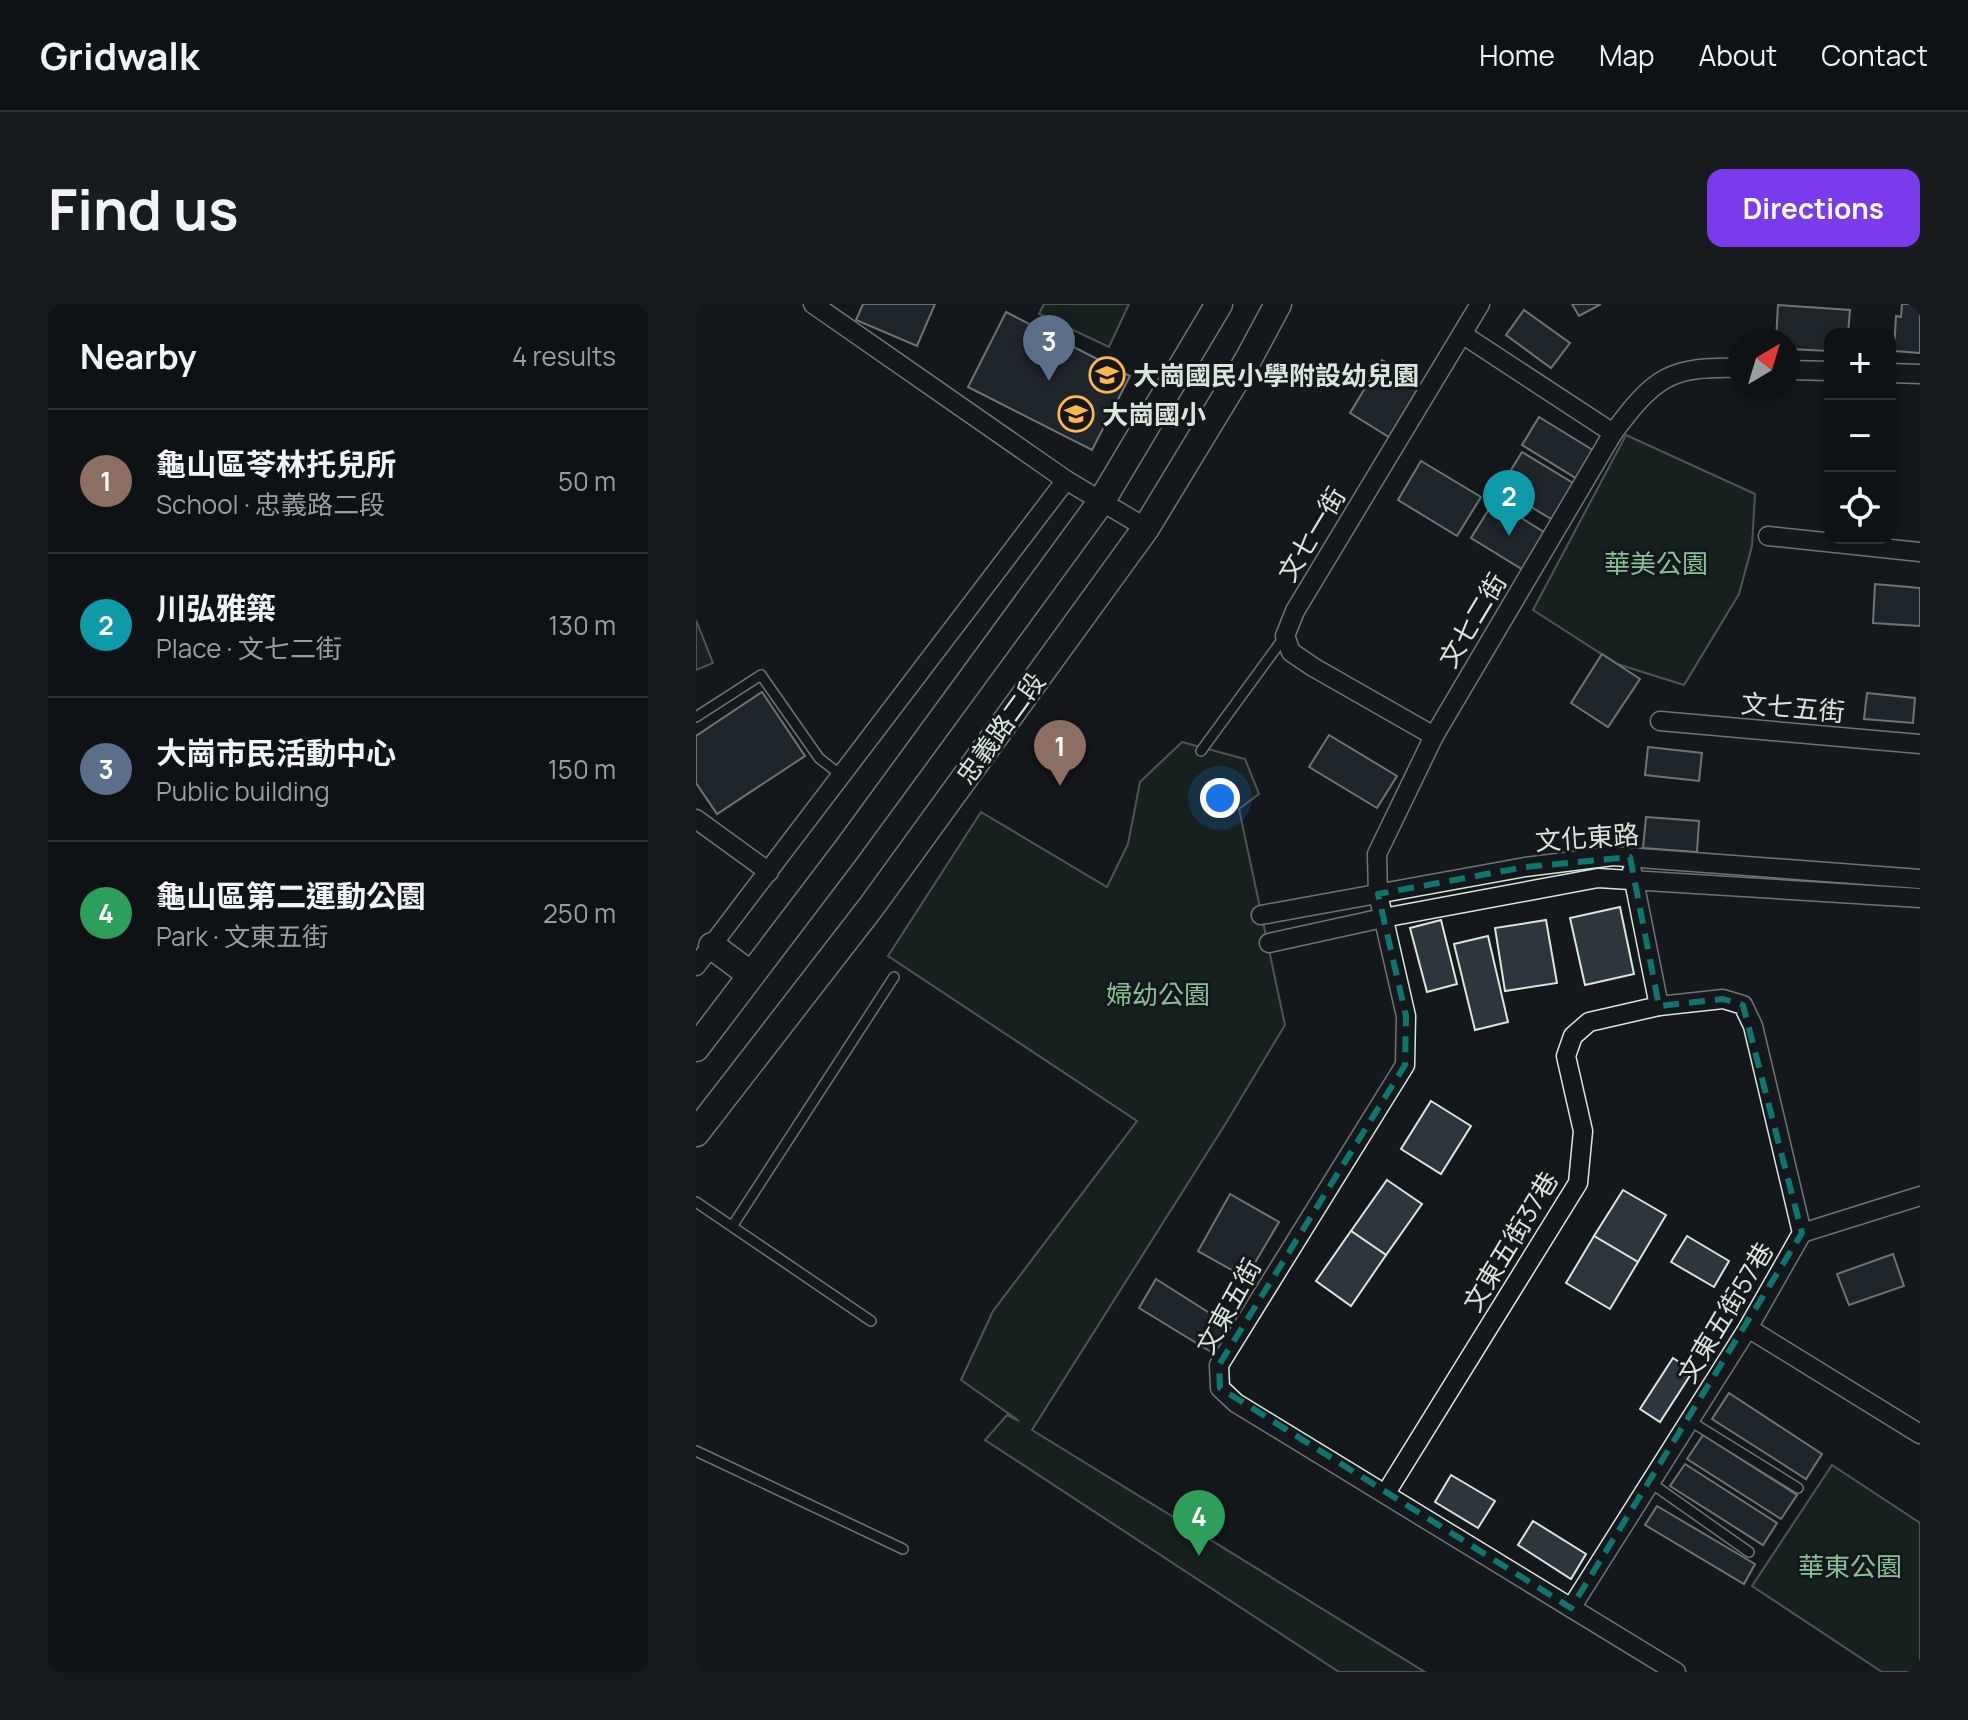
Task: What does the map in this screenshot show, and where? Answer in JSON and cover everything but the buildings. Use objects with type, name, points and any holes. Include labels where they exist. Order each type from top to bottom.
[{"type":"main road","name":"忠義路二段","points":[[696,1048],[1101,502],[1219,304]]},
{"type":"main road","name":"忠義路二段","points":[[696,1133],[871,907],[1146,528],[1248,360],[1278,304]]},
{"type":"main road","points":[[704,956],[751,975]]},
{"type":"street","points":[[813,304],[1066,480],[1146,528]]},
{"type":"street","name":"文七一街","points":[[1285,636],[1295,611],[1480,304]]},
{"type":"street","points":[[1462,334],[1613,433]]},
{"type":"street","name":"文七二街","points":[[1378,894],[1377,854],[1434,736],[1613,433],[1635,404],[1667,376],[1700,367],[1728,368]]},
{"type":"street","points":[[1800,370],[1824,371]]},
{"type":"street","points":[[1896,373],[1920,374]]},
{"type":"street","points":[[704,956],[1066,480]]},
{"type":"street","points":[[1768,536],[1920,552]]},
{"type":"street","points":[[1285,636],[1291,652],[1313,667],[1434,736]]},
{"type":"street","name":"文七五街","points":[[1660,721],[1920,744]]},
{"type":"street","points":[[696,819],[769,872]]},
{"type":"street","name":"文化東路","points":[[1261,915],[1538,865],[1613,856],[1920,879]]},
{"type":"street","points":[[1630,857],[1659,1006]]},
{"type":"street","name":"文化東路","points":[[1269,943],[1383,918],[1598,878],[1920,898]]},
{"type":"street","name":"文東五街","points":[[1378,894],[1406,1016],[1405,1065],[1219,1365],[1220,1388],[1236,1403],[1676,1672]]},
{"type":"street","name":"文東五街57巷","points":[[1571,1608],[1748,1328],[1802,1233],[1753,1026],[1743,1005],[1723,999],[1659,1006]]},
{"type":"street","name":"文東五街37巷","points":[[1386,1493],[1578,1183],[1583,1131],[1566,1056],[1573,1036],[1589,1022],[1659,1006]]},
{"type":"street","points":[[1802,1233],[1920,1196]]},
{"type":"street","points":[[1748,1328],[1920,1434]]},
{"type":"lane","points":[[1201,751],[1285,636]]},
{"type":"lane","points":[[696,717],[761,675],[819,758],[842,776]]},
{"type":"lane","points":[[733,1225],[894,977]]},
{"type":"lane","points":[[696,1202],[871,1321]]},
{"type":"lane","points":[[1690,1421],[1798,1488]]},
{"type":"lane","points":[[696,1451],[903,1549]]},
{"type":"lane","points":[[1651,1483],[1749,1552]]},
{"type":"highlighted area","points":[[1630,857],[1659,1006],[1723,999],[1743,1005],[1802,1233],[1571,1608],[1220,1388],[1219,1365],[1232,1340],[1405,1065],[1406,1016],[1378,894],[1525,867]]},
{"type":"green space","points":[[1044,304],[1129,304],[1109,347],[1039,314]]},
{"type":"green space","name":"華美公園","points":[[1626,435],[1755,494],[1752,546],[1739,594],[1684,685],[1617,664],[1533,610]]},
{"type":"green space","name":"婦幼公園","points":[[1182,742],[1245,759],[1259,794],[1239,809],[1285,1025],[1032,1430],[1425,1672],[1339,1672],[985,1440],[1007,1415],[1019,1421],[961,1380],[993,1311],[1137,1121],[888,956],[981,812],[1107,887],[1128,844],[1140,782]]},
{"type":"green space","name":"華東公園","points":[[1832,1465],[1920,1523],[1920,1672],[1882,1672],[1752,1586]]},
{"type":"shaded area","points":[[696,620],[713,663],[696,670]]},
{"type":"place","name":"大崗國民小學附設幼兒園","points":[[1107,375]]},
{"type":"place","name":"大崗市民活動中心","points":[[1049,381]]},
{"type":"place","name":"大崗國小","points":[[1076,414]]},
{"type":"place","name":"川弘雅築","points":[[1509,536]]},
{"type":"place","name":"龜山區苓林托兒所","points":[[1060,786]]},
{"type":"place","name":"龜山區第二運動公園","points":[[1199,1556]]}]
